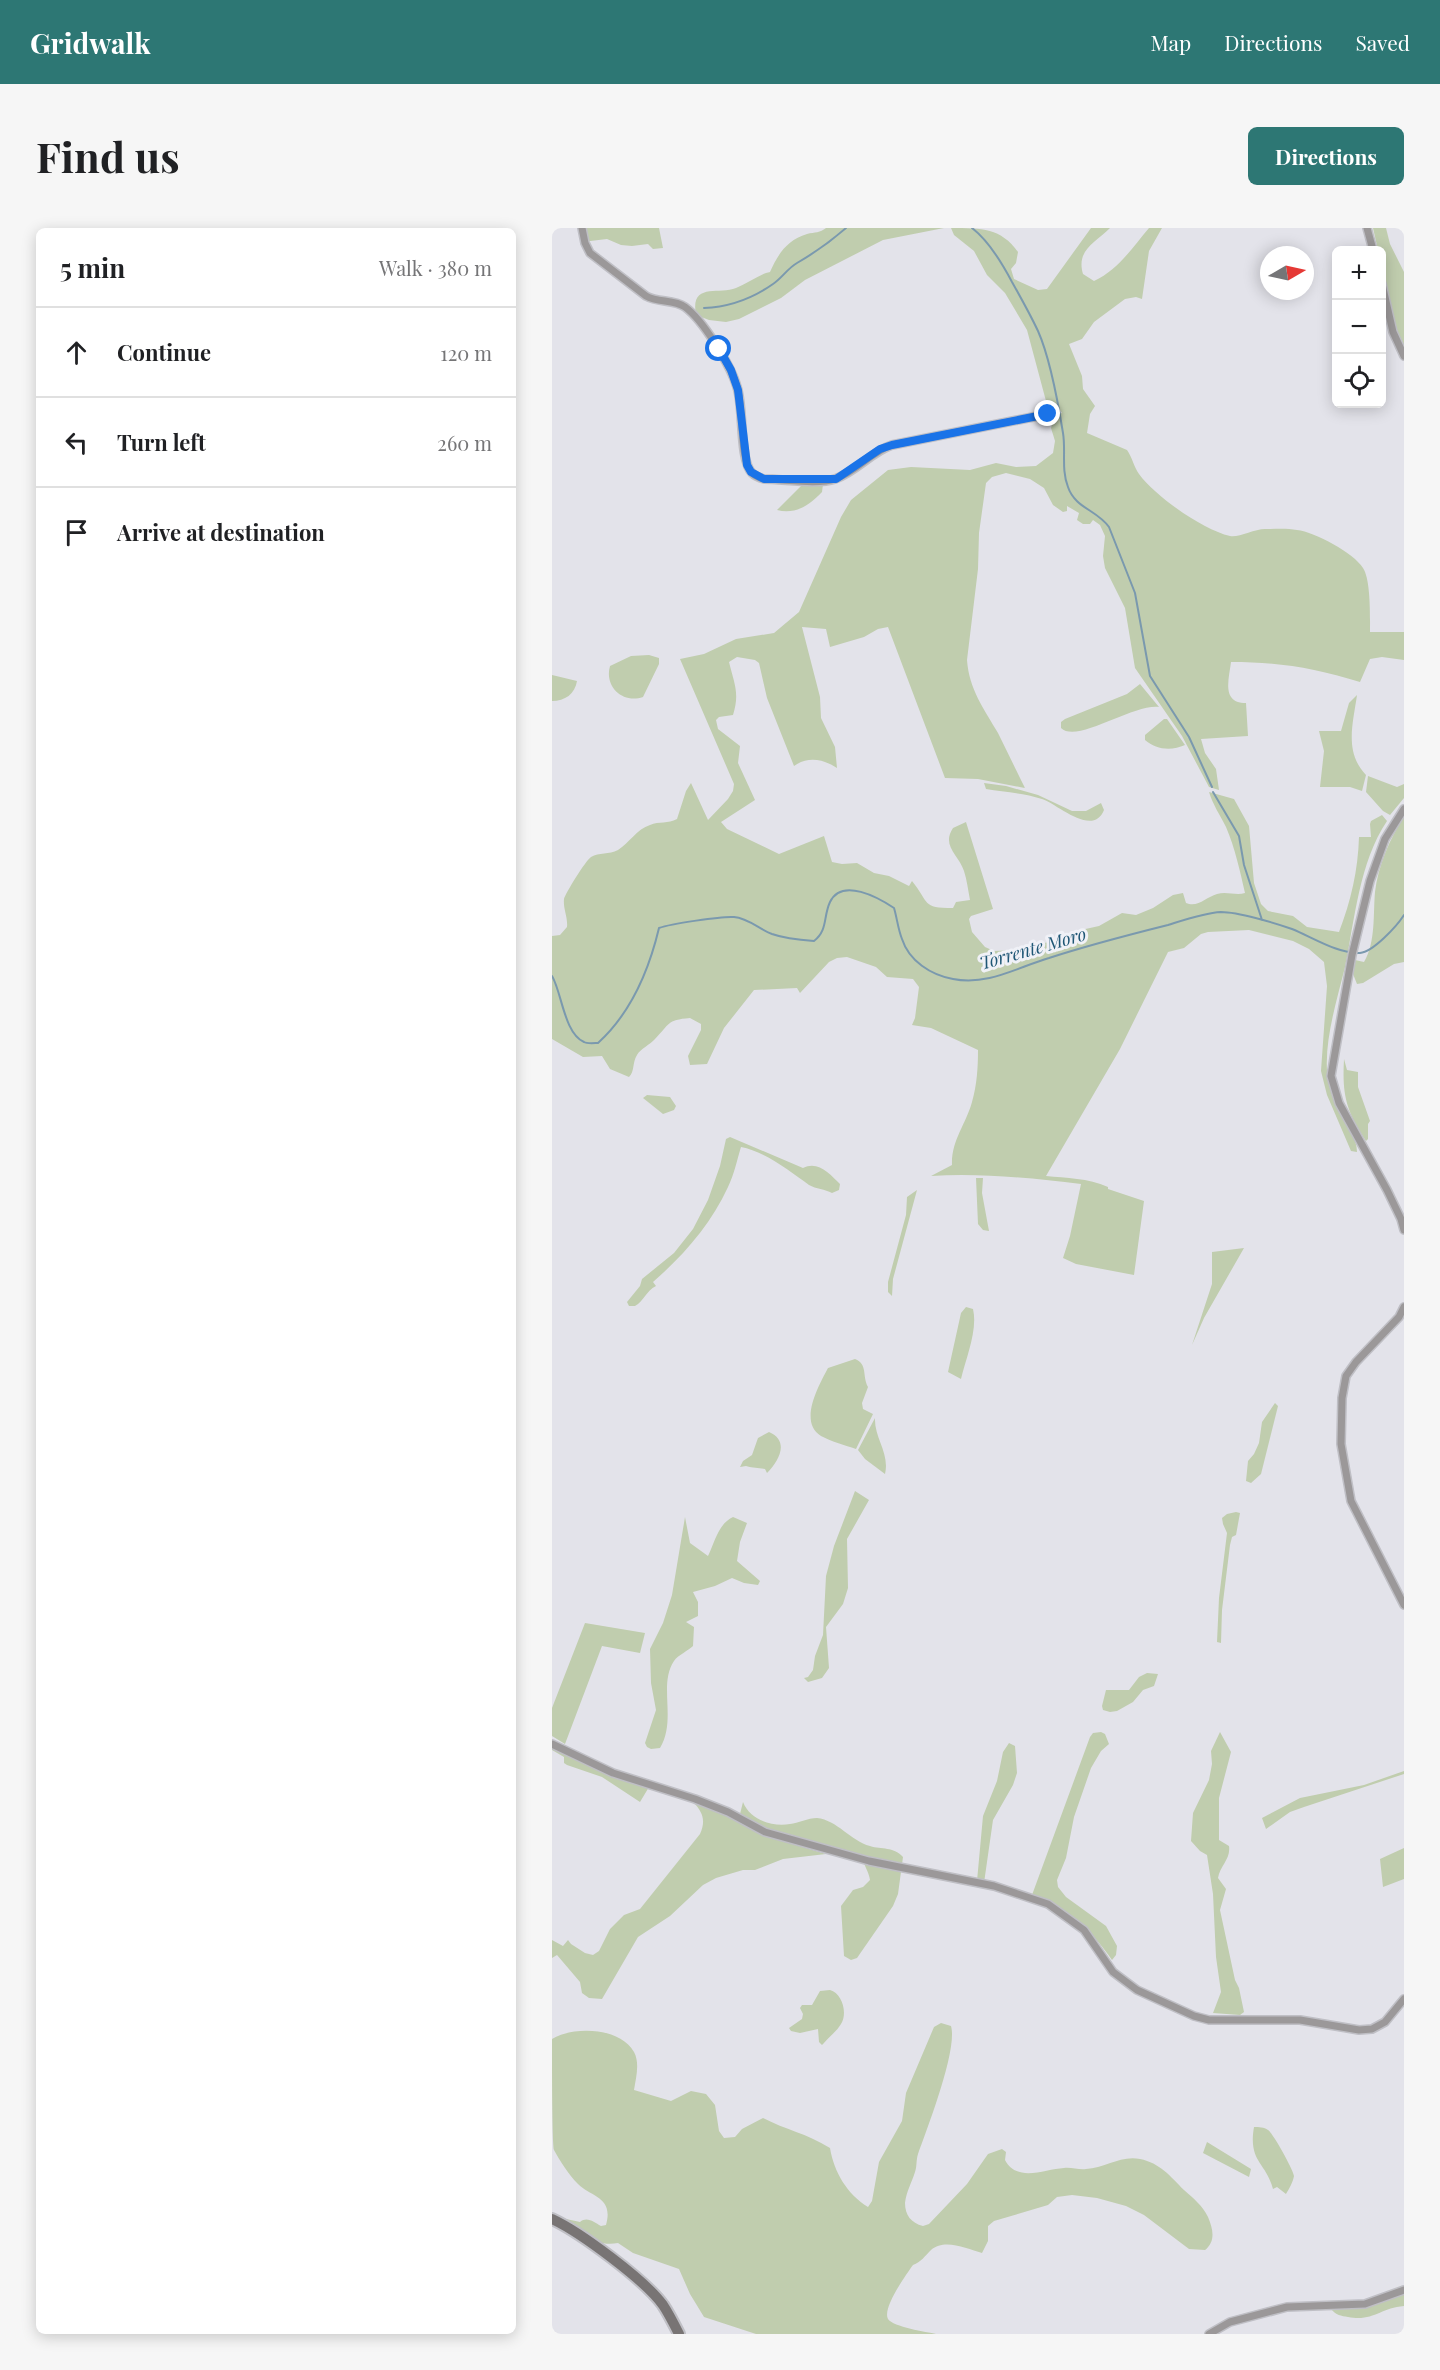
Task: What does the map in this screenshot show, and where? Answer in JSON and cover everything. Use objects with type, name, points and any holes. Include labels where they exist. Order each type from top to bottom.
[{"type":"street","points":[[582,228],[590,253],[654,301],[677,302],[686,307],[719,349],[731,370],[738,390],[747,465],[756,476],[764,479],[836,479],[880,449],[892,445],[1048,414]]},
{"type":"street","points":[[1367,228],[1372,246]]},
{"type":"street","points":[[1386,300],[1393,332],[1404,356]]},
{"type":"street","points":[[1404,809],[1392,826],[1377,858],[1359,927],[1331,1076],[1339,1103],[1387,1190],[1404,1230]]},
{"type":"street","points":[[1404,1307],[1399,1317],[1356,1362],[1346,1376],[1342,1398],[1341,1444],[1351,1501],[1404,1605]]},
{"type":"street","points":[[552,1744],[613,1773],[728,1812],[765,1832],[869,1861],[994,1887],[1048,1904],[1084,1930],[1113,1972],[1137,1990],[1194,2016],[1209,2020],[1300,2020],[1359,2030],[1372,2029],[1385,2022],[1404,1999]]},
{"type":"street","points":[[552,2219],[595,2246],[646,2287],[662,2304],[679,2334]]},
{"type":"street","points":[[1209,2334],[1230,2322],[1287,2307],[1365,2304],[1404,2290]]},
{"type":"green space","points":[[583,228],[659,228],[663,248],[653,249],[648,244],[621,245],[607,239],[582,242]]},
{"type":"green space","points":[[826,228],[944,228],[883,240],[805,280],[781,298],[739,319],[726,322],[709,320],[696,315],[695,305],[701,294],[736,288],[770,272],[776,259],[794,240]]},
{"type":"green space","points":[[951,228],[981,229],[1005,238],[1018,252],[1016,263],[1011,269],[1014,279],[1038,290],[1047,289],[1091,228],[1110,228],[1088,248],[1082,259],[1083,274],[1094,281],[1117,265],[1149,228],[1162,228],[1149,251],[1142,299],[1136,297],[1125,299],[1094,322],[1082,339],[1069,344],[1082,376],[1083,389],[1095,406],[1090,414],[1087,433],[1127,450],[1137,471],[1146,483],[1180,511],[1219,533],[1233,536],[1261,529],[1297,530],[1314,535],[1343,550],[1358,562],[1366,574],[1370,599],[1370,632],[1404,632],[1404,660],[1382,657],[1370,659],[1360,682],[1296,667],[1231,662],[1228,689],[1233,699],[1246,703],[1248,736],[1201,739],[1205,753],[1216,769],[1219,790],[1209,787],[1182,736],[1135,668],[1125,608],[1105,568],[1103,556],[1105,536],[1100,525],[1093,520],[1090,524],[1083,524],[1077,520],[1079,513],[1067,506],[1067,511],[1063,512],[1053,505],[1044,488],[1030,479],[1006,473],[992,477],[986,483],[967,660],[968,670],[978,698],[1025,788],[978,779],[945,778],[888,627],[830,647],[826,629],[802,627],[820,697],[821,718],[835,747],[837,768],[816,760],[805,761],[794,766],[767,698],[759,663],[755,660],[737,657],[729,662],[736,688],[735,707],[733,715],[719,717],[716,720],[718,729],[740,746],[738,763],[755,800],[721,822],[727,829],[779,854],[824,836],[832,862],[857,863],[874,873],[889,876],[909,886],[912,881],[927,903],[936,907],[953,908],[956,902],[970,900],[962,865],[952,850],[949,840],[953,828],[966,822],[993,909],[971,916],[969,919],[972,932],[985,947],[994,951],[1019,950],[1057,941],[1081,930],[1099,926],[1122,913],[1136,915],[1153,908],[1173,895],[1183,893],[1186,903],[1194,904],[1217,894],[1245,893],[1229,835],[1209,792],[1234,799],[1249,826],[1254,883],[1261,904],[1268,911],[1293,916],[1307,927],[1339,932],[1353,885],[1359,837],[1371,837],[1371,821],[1382,815],[1387,821],[1364,873],[1328,1045],[1327,1071],[1330,1088],[1338,1110],[1354,1137],[1357,1152],[1351,1151],[1327,1095],[1321,1071],[1327,986],[1324,962],[1309,949],[1293,941],[1249,930],[1208,932],[1201,934],[1184,948],[1168,952],[1120,1049],[1046,1176],[1093,1182],[1144,1201],[1134,1275],[1076,1264],[1063,1258],[1081,1184],[1006,1177],[931,1176],[952,1165],[954,1148],[974,1096],[978,1050],[931,1028],[912,1025],[919,987],[913,979],[887,977],[876,967],[847,957],[837,958],[829,962],[800,993],[797,988],[754,990],[724,1028],[707,1064],[690,1065],[688,1056],[701,1030],[701,1024],[690,1018],[682,1019],[669,1024],[639,1053],[629,1077],[610,1069],[602,1056],[583,1057],[552,1039],[552,936],[560,935],[567,927],[564,899],[585,864],[594,855],[618,850],[645,827],[677,819],[691,783],[708,820],[733,791],[734,784],[680,659],[704,654],[736,639],[774,633],[799,612],[841,517],[851,500],[888,470],[911,467],[970,470],[996,463],[1016,467],[1036,466],[1053,453],[1055,441],[1051,428],[1055,415],[1062,413],[1060,410],[1052,413],[1046,401],[1027,330],[1005,293],[987,275],[974,251],[954,235]]},
{"type":"green space","points":[[1373,228],[1386,228],[1390,244],[1404,272],[1404,347],[1396,326],[1386,283],[1386,246],[1377,246]]},
{"type":"green space","points":[[803,484],[823,484],[822,492],[802,508],[790,511],[777,510]]},
{"type":"green space","points":[[649,655],[659,658],[659,664],[643,697],[636,699],[622,696],[610,681],[610,666],[631,656]]},
{"type":"green space","points":[[552,675],[577,681],[569,696],[552,701]]},
{"type":"green space","points":[[1140,684],[1159,707],[1135,711],[1079,731],[1069,732],[1061,728],[1061,722],[1065,719],[1127,694]]},
{"type":"green space","points":[[1357,695],[1352,727],[1352,747],[1359,766],[1366,775],[1362,791],[1350,787],[1320,787],[1324,751],[1319,731],[1341,731],[1349,703]]},
{"type":"green space","points":[[1167,719],[1185,745],[1164,749],[1145,740],[1145,735]]},
{"type":"green space","points":[[1368,776],[1397,787],[1404,784],[1404,798],[1390,815],[1383,811],[1366,792]]},
{"type":"green space","points":[[984,783],[1006,786],[1038,795],[1072,811],[1086,811],[1101,803],[1104,810],[1099,818],[1092,821],[1083,820],[1042,799],[986,789]]},
{"type":"green space","points":[[1404,817],[1404,962],[1394,964],[1363,983],[1357,984],[1353,974],[1355,960],[1364,962],[1368,954],[1379,872],[1389,843]]},
{"type":"green space","points":[[1344,1059],[1347,1070],[1358,1072],[1358,1087],[1370,1121],[1366,1141],[1354,1121],[1347,1102]]},
{"type":"green space","points":[[647,1095],[670,1097],[676,1106],[674,1110],[663,1114],[643,1098]]},
{"type":"green space","points":[[730,1137],[803,1168],[819,1167],[840,1184],[839,1190],[832,1193],[812,1186],[768,1157],[741,1147],[730,1182],[705,1226],[686,1250],[653,1282],[656,1286],[638,1304],[629,1306],[627,1302],[640,1286],[642,1279],[674,1253],[693,1229],[708,1200],[720,1166],[726,1139]]},
{"type":"green space","points":[[976,1178],[983,1178],[982,1193],[989,1231],[983,1230],[978,1224]]},
{"type":"green space","points":[[917,1190],[893,1279],[892,1296],[888,1292],[888,1282],[906,1215],[907,1197]]},
{"type":"green space","points":[[1244,1248],[1204,1318],[1192,1345],[1212,1284],[1212,1252]]},
{"type":"green space","points":[[966,1307],[973,1309],[974,1326],[961,1379],[948,1372],[961,1313]]},
{"type":"green space","points":[[855,1359],[862,1364],[868,1387],[862,1403],[863,1409],[873,1414],[856,1449],[821,1436],[814,1430],[811,1422],[812,1403],[828,1368]]},
{"type":"green space","points":[[1275,1403],[1278,1406],[1261,1474],[1251,1483],[1246,1481],[1248,1461],[1259,1443],[1262,1422]]},
{"type":"green space","points":[[875,1418],[884,1452],[885,1474],[865,1459],[858,1450]]},
{"type":"green space","points":[[769,1432],[775,1436],[781,1446],[778,1457],[767,1473],[765,1469],[740,1467],[743,1461],[752,1455],[758,1438]]},
{"type":"green space","points":[[855,1491],[869,1500],[847,1539],[848,1588],[843,1604],[826,1627],[829,1668],[822,1678],[808,1682],[804,1678],[808,1677],[813,1670],[815,1656],[823,1635],[826,1576],[834,1546]]},
{"type":"green space","points":[[1236,1512],[1240,1513],[1236,1535],[1232,1537],[1230,1545],[1222,1610],[1221,1643],[1217,1642],[1219,1598],[1227,1533],[1222,1518]]},
{"type":"green space","points":[[685,1517],[690,1543],[708,1556],[720,1529],[728,1520],[733,1517],[747,1523],[740,1542],[737,1561],[760,1581],[758,1585],[732,1578],[693,1592],[698,1602],[698,1616],[686,1622],[694,1627],[693,1646],[674,1661],[670,1670],[667,1681],[668,1714],[665,1737],[660,1748],[651,1749],[645,1743],[656,1710],[651,1683],[650,1649],[663,1623],[672,1595]]},
{"type":"green space","points":[[585,1623],[645,1633],[640,1653],[602,1646],[565,1744],[552,1736],[552,1708]]},
{"type":"green space","points":[[1147,1673],[1158,1674],[1154,1686],[1143,1690],[1133,1702],[1117,1711],[1103,1710],[1106,1690],[1129,1690],[1139,1677]]},
{"type":"green space","points":[[1220,1732],[1231,1752],[1219,1798],[1219,1840],[1229,1846],[1227,1859],[1218,1878],[1226,1889],[1220,1910],[1244,2012],[1240,2015],[1213,2013],[1221,1992],[1216,1957],[1213,1894],[1207,1855],[1191,1841],[1193,1813],[1209,1780],[1212,1764],[1211,1751]]},
{"type":"green space","points":[[1093,1733],[1105,1734],[1109,1744],[1101,1751],[1091,1768],[1074,1817],[1066,1858],[1057,1880],[1058,1887],[1066,1897],[1106,1926],[1117,1946],[1116,1955],[1112,1960],[1096,1939],[1077,1921],[1032,1895],[1090,1737]]},
{"type":"green space","points":[[1009,1743],[1015,1746],[1017,1773],[1013,1785],[993,1820],[984,1883],[977,1881],[983,1816],[997,1781],[1003,1752]]},
{"type":"green space","points":[[552,1745],[649,1787],[640,1802],[602,1777],[567,1765],[564,1763],[564,1757],[552,1750]]},
{"type":"green space","points":[[1404,1771],[1404,1774],[1290,1812],[1266,1829],[1262,1818],[1300,1798],[1364,1785]]},
{"type":"green space","points":[[693,1802],[730,1816],[772,1838],[826,1854],[783,1859],[755,1870],[743,1870],[716,1878],[703,1885],[670,1916],[638,1937],[602,1999],[589,1998],[582,1993],[580,1982],[557,1955],[552,1958],[552,1940],[563,1946],[568,1940],[585,1953],[593,1955],[599,1951],[610,1929],[624,1915],[640,1909],[700,1834],[703,1825],[702,1817]]},
{"type":"green space","points":[[743,1802],[756,1818],[762,1821],[783,1825],[817,1818],[838,1826],[863,1843],[891,1850],[903,1857],[898,1894],[893,1906],[857,1958],[851,1960],[844,1956],[841,1906],[853,1890],[863,1887],[870,1880],[863,1855],[769,1831],[740,1814]]},
{"type":"green space","points":[[1404,1848],[1404,1879],[1383,1887],[1380,1859]]},
{"type":"green space","points":[[830,1990],[841,1999],[844,2009],[843,2020],[835,2032],[822,2045],[819,2042],[818,2029],[800,2033],[791,2031],[789,2028],[802,2019],[803,2014],[800,2008],[802,2005],[812,2005],[820,1991]]},
{"type":"green space","points":[[941,2023],[951,2026],[950,2052],[905,2203],[906,2211],[912,2221],[923,2226],[929,2224],[967,2184],[988,2154],[1002,2149],[1006,2152],[1005,2160],[1010,2167],[1024,2173],[1067,2168],[1093,2168],[1133,2158],[1159,2167],[1200,2206],[1208,2217],[1212,2230],[1211,2243],[1205,2250],[1189,2249],[1144,2215],[1126,2206],[1097,2198],[1072,2195],[1057,2197],[1048,2205],[994,2221],[988,2226],[988,2241],[982,2253],[943,2245],[931,2250],[921,2261],[913,2265],[891,2300],[888,2307],[888,2319],[903,2327],[936,2334],[756,2334],[704,2317],[679,2269],[633,2253],[618,2243],[609,2244],[593,2240],[557,2217],[580,2222],[593,2221],[601,2226],[606,2225],[608,2216],[604,2203],[578,2184],[554,2150],[552,2039],[583,2031],[607,2033],[618,2038],[627,2044],[636,2056],[637,2071],[634,2090],[671,2101],[691,2091],[706,2094],[715,2105],[719,2131],[724,2138],[735,2137],[742,2129],[763,2118],[821,2143],[830,2148],[838,2174],[848,2189],[868,2207],[872,2201],[879,2162],[902,2121],[906,2093],[934,2027]]},
{"type":"green space","points":[[1254,2127],[1265,2128],[1271,2133],[1291,2167],[1294,2176],[1286,2194],[1277,2187],[1273,2189],[1256,2155],[1253,2148]]},
{"type":"green space","points":[[1207,2142],[1251,2169],[1249,2177],[1203,2153]]},
{"type":"green space","points":[[1404,2292],[1404,2306],[1364,2318],[1345,2317],[1331,2309],[1359,2309]]},
{"type":"waterway","points":[[704,308],[732,304],[765,289],[846,228]]},
{"type":"waterway","points":[[972,228],[984,239],[999,260],[1038,331],[1050,367],[1059,408],[1068,487],[1076,500],[1109,527],[1135,593],[1150,676],[1189,737],[1212,787]]},
{"type":"waterway","points":[[1213,792],[1239,836],[1244,865],[1262,920]]},
{"type":"waterway","name":"Torrente Moro","points":[[552,976],[572,1030],[584,1042],[598,1043],[620,1018],[637,990],[650,959],[659,928],[734,917],[744,919],[777,936],[814,941],[823,928],[830,902],[843,891],[861,892],[894,908],[905,947],[915,960],[937,974],[966,980],[991,978],[1094,944],[1201,915],[1221,912],[1267,921],[1292,929],[1334,948],[1360,953],[1378,943],[1404,915]]},
{"type":"route","points":[[719,349],[731,370],[738,390],[747,465],[751,472],[764,479],[836,479],[880,449],[892,445],[1048,414]]}]
